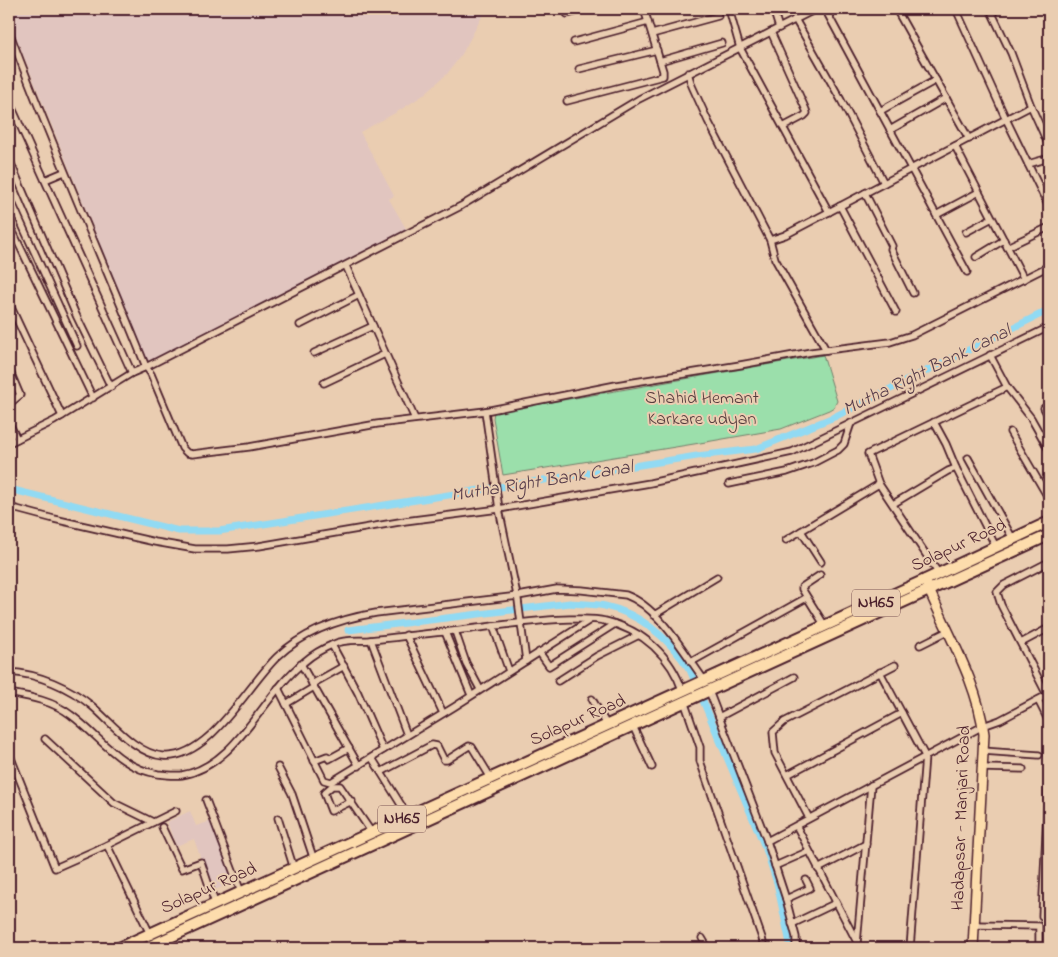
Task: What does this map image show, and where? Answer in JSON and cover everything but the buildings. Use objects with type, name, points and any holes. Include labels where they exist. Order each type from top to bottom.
[{"type":"highway","name":"Solapur Road","points":[[119,948],[1049,522]]},
{"type":"highway","name":"Solapur Road","points":[[150,946],[1049,535]]},
{"type":"main road","name":"Hadapsar - Manjari Road","points":[[925,580],[975,695],[983,726],[973,948]]},
{"type":"street","points":[[568,14],[587,9]]},
{"type":"street","points":[[567,101],[662,76],[663,71],[644,9]]},
{"type":"street","points":[[729,9],[740,48],[829,212]]},
{"type":"street","points":[[773,9],[778,28]]},
{"type":"street","points":[[9,443],[62,416],[132,373],[461,206],[639,99],[771,32],[795,19],[803,12],[816,9]]},
{"type":"street","points":[[825,9],[967,272]]},
{"type":"street","points":[[896,9],[969,139]]},
{"type":"street","points":[[956,9],[1006,119],[1049,206]]},
{"type":"street","points":[[990,9],[1011,53],[1031,106],[1049,146]]},
{"type":"street","points":[[652,34],[718,16]]},
{"type":"street","points":[[795,19],[841,100],[884,183]]},
{"type":"street","points":[[574,42],[648,22]]},
{"type":"street","points":[[9,31],[64,172],[114,286],[146,367],[151,374],[178,440],[186,453],[192,454],[249,447],[377,424],[485,411],[616,385],[826,350],[890,342],[901,339],[1049,266]]},
{"type":"street","points":[[771,32],[807,113],[783,127]]},
{"type":"street","points":[[660,61],[722,43]]},
{"type":"street","points":[[579,69],[657,50]]},
{"type":"street","points":[[688,73],[708,121],[770,240],[775,259],[826,350]]},
{"type":"street","points":[[880,111],[936,80]]},
{"type":"street","points":[[890,130],[946,98]]},
{"type":"street","points":[[9,101],[132,373]]},
{"type":"street","points":[[770,240],[785,235],[1031,106]]},
{"type":"street","points":[[955,146],[1024,279]]},
{"type":"street","points":[[1028,164],[1049,158]]},
{"type":"street","points":[[9,159],[76,315],[111,387]]},
{"type":"street","points":[[45,180],[64,172]]},
{"type":"street","points":[[936,215],[979,192]]},
{"type":"street","points":[[865,193],[913,293]]},
{"type":"street","points":[[9,196],[77,346]]},
{"type":"street","points":[[840,206],[896,312]]},
{"type":"street","points":[[966,232],[992,218]]},
{"type":"street","points":[[1007,247],[1049,228]]},
{"type":"street","points":[[13,232],[93,398]]},
{"type":"street","points":[[976,257],[1004,240]]},
{"type":"street","points":[[346,266],[415,419]]},
{"type":"street","points":[[300,325],[359,296]]},
{"type":"street","points":[[9,303],[62,416]]},
{"type":"street","points":[[314,353],[373,326]]},
{"type":"street","points":[[9,507],[155,542],[195,549],[216,549],[259,546],[650,483],[792,452],[1049,327]]},
{"type":"street","points":[[324,383],[385,354]]},
{"type":"street","points":[[990,355],[1007,387],[1031,418],[1049,450]]},
{"type":"street","points":[[9,369],[20,395],[9,404]]},
{"type":"street","points":[[939,574],[879,484],[868,454],[1007,387]]},
{"type":"street","points":[[1044,408],[1049,417]]},
{"type":"street","points":[[485,411],[498,506],[518,598],[526,661]]},
{"type":"street","points":[[934,422],[996,547]]},
{"type":"street","points":[[9,423],[17,439]]},
{"type":"street","points":[[729,484],[787,472],[813,463],[838,450],[844,444],[851,424]]},
{"type":"street","points":[[1010,432],[1049,499]]},
{"type":"street","points":[[968,458],[1013,539]]},
{"type":"street","points":[[893,504],[956,468]]},
{"type":"street","points":[[786,540],[879,484]]},
{"type":"street","points":[[801,531],[821,562]]},
{"type":"street","points":[[768,841],[925,756],[1048,695],[1002,605],[998,592],[1004,585],[1049,562]]},
{"type":"street","points":[[820,575],[802,587],[806,598],[825,626]]},
{"type":"street","points":[[654,615],[717,577]]},
{"type":"street","points":[[9,672],[33,676],[73,693],[93,707],[134,744],[162,756],[176,755],[189,751],[211,735],[276,658],[292,645],[332,623],[350,618],[518,598],[570,589],[626,595],[638,601],[671,634],[703,681]]},
{"type":"street","points":[[691,662],[806,598]]},
{"type":"street","points":[[278,688],[314,761],[327,782],[336,780],[359,766],[592,619]]},
{"type":"street","points":[[9,693],[35,697],[54,705],[71,715],[123,762],[134,768],[169,776],[192,773],[212,763],[235,742],[278,688],[301,664],[341,641],[371,640],[455,631],[520,620],[592,619],[615,624],[649,641],[661,652],[684,690],[700,747],[700,761],[764,948]]},
{"type":"street","points":[[539,652],[549,666],[615,624]]},
{"type":"street","points":[[493,626],[509,671]]},
{"type":"street","points":[[1021,643],[1049,628]]},
{"type":"street","points":[[455,631],[466,663],[480,689]]},
{"type":"street","points":[[920,645],[948,631]]},
{"type":"street","points":[[444,632],[471,695]]},
{"type":"street","points":[[406,635],[443,713]]},
{"type":"street","points":[[558,681],[597,656],[639,635]]},
{"type":"street","points":[[371,640],[407,736]]},
{"type":"street","points":[[332,645],[358,693],[383,750]]},
{"type":"street","points":[[301,664],[359,766]]},
{"type":"street","points":[[809,818],[775,753],[774,732],[784,722],[894,665]]},
{"type":"street","points":[[286,704],[344,666]]},
{"type":"street","points":[[880,672],[925,756],[910,948]]},
{"type":"street","points":[[719,717],[794,677]]},
{"type":"street","points":[[708,692],[768,841],[786,898],[796,938],[796,948]]},
{"type":"street","points":[[592,699],[607,726]]},
{"type":"street","points":[[1038,700],[1049,722]]},
{"type":"street","points":[[787,775],[902,714]]},
{"type":"street","points":[[633,726],[652,768]]},
{"type":"street","points":[[45,740],[114,803],[153,822]]},
{"type":"street","points":[[381,772],[432,744],[437,746],[444,760],[469,746],[472,747],[491,778]]},
{"type":"street","points":[[314,761],[327,756],[329,759],[349,748]]},
{"type":"street","points":[[983,751],[1039,755]]},
{"type":"street","points":[[9,753],[55,868],[107,846],[176,811]]},
{"type":"street","points":[[372,758],[408,816]]},
{"type":"street","points":[[278,767],[292,794],[314,860]]},
{"type":"street","points":[[982,768],[1024,769]]},
{"type":"street","points":[[1042,916],[1049,770]]},
{"type":"street","points":[[352,801],[331,811],[324,793],[332,786],[339,785],[352,801],[372,833]]},
{"type":"street","points":[[858,946],[871,785]]},
{"type":"street","points":[[206,800],[241,892]]},
{"type":"street","points":[[278,818],[294,869]]},
{"type":"street","points":[[797,827],[858,946]]},
{"type":"street","points":[[162,828],[182,869],[201,862],[215,903]]},
{"type":"street","points":[[818,869],[866,844]]},
{"type":"street","points":[[107,846],[150,934],[150,946]]},
{"type":"street","points":[[775,866],[809,851]]},
{"type":"street","points":[[786,898],[810,888],[806,880]]},
{"type":"street","points":[[792,924],[836,903]]},
{"type":"street","points":[[974,925],[1038,926],[1038,948]]},
{"type":"street","points":[[702,938],[708,948]]},
{"type":"shaded area","points":[[9,9],[486,9],[462,54],[447,74],[422,96],[360,132],[394,196],[389,199],[408,232],[148,363],[9,20]]},
{"type":"shaded area","points":[[190,811],[196,826],[211,821],[235,882],[212,891],[194,839],[176,846],[167,822]]},
{"type":"green space","name":"Shahid Hemant Karkare udyan","points":[[823,355],[837,401],[834,407],[781,429],[503,475],[493,418],[494,412]]},
{"type":"waterway","name":"Mutha Right Bank Canal","points":[[9,489],[179,531],[219,531],[697,456],[756,449],[834,417],[1049,310]]},
{"type":"waterway","points":[[348,630],[570,603],[605,606],[631,615],[643,622],[673,648],[690,670],[767,852],[777,883],[791,948]]}]
